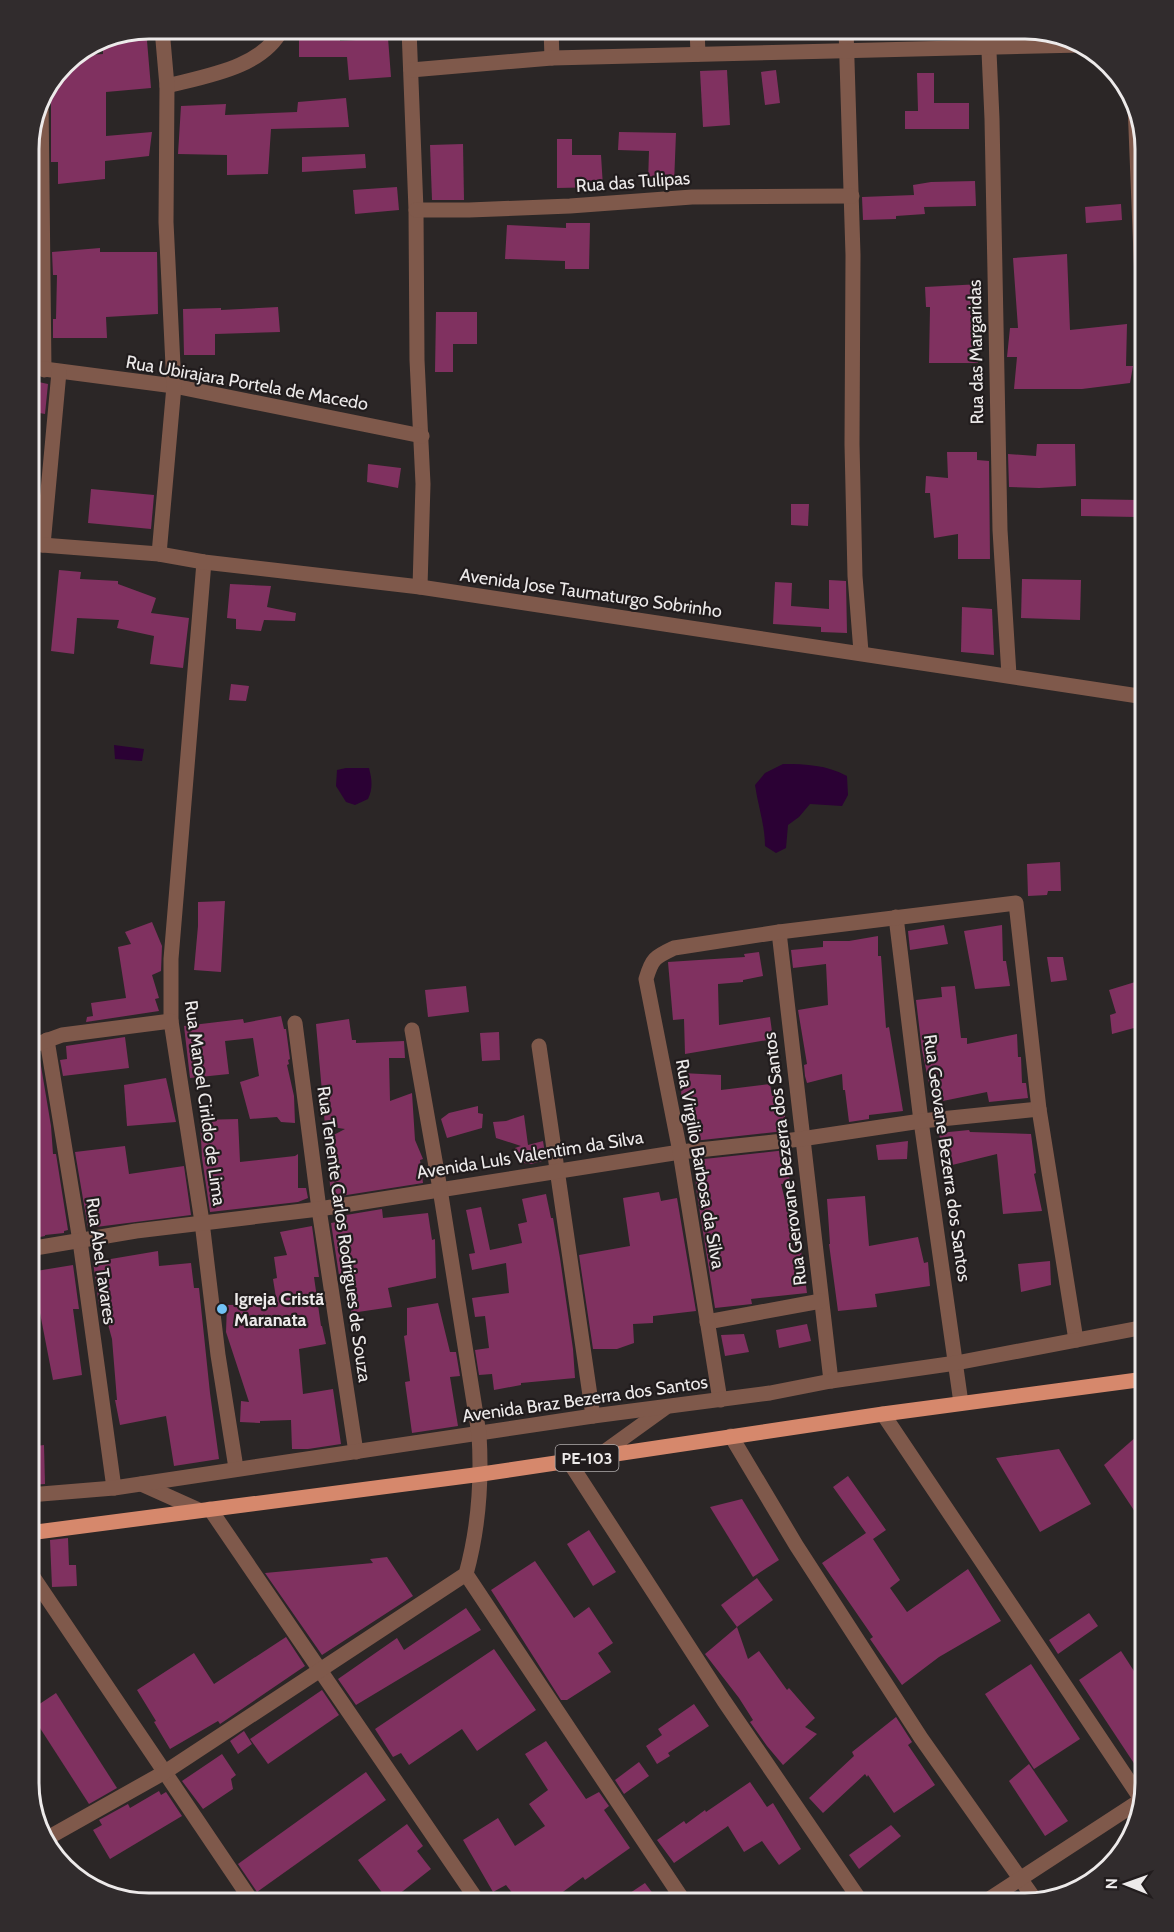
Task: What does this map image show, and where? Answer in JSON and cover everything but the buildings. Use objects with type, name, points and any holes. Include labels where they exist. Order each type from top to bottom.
[{"type":"main road","name":"PE-103","points":[[39,1532],[482,1474],[883,1414],[1135,1381]]},
{"type":"street","points":[[159,554],[174,386],[166,222],[167,86],[163,39]]},
{"type":"street","points":[[167,86],[240,65],[260,54],[276,39]]},
{"type":"street","points":[[409,39],[416,210],[417,360],[423,484],[420,588]]},
{"type":"street","points":[[551,39],[552,58]]},
{"type":"street","points":[[697,39],[698,54]]},
{"type":"street","points":[[846,39],[852,196],[852,444],[855,576],[861,652]]},
{"type":"street","name":"Rua das Margaridas","points":[[989,39],[994,184],[998,477],[1009,675]]},
{"type":"street","points":[[411,70],[552,58],[1062,45]]},
{"type":"street","points":[[39,479],[44,370],[42,124]]},
{"type":"street","name":"Rua das Tulipas","points":[[416,210],[570,206],[692,197],[852,196]]},
{"type":"street","name":"Rua Ubirajara Portela de Macedo","points":[[44,370],[174,386],[422,436]]},
{"type":"street","name":"Avenida Jose Taumaturgo Sobrinho","points":[[39,544],[159,554],[204,562],[420,588],[861,652],[1135,695]]},
{"type":"street","name":"Rua Manoel Cirildo de Lima","points":[[204,562],[171,959],[171,1021],[236,1468]]},
{"type":"street","points":[[779,932],[1016,903],[1038,1109],[1076,1340]]},
{"type":"street","name":"Rua Geovane Bezerra dos Santos","points":[[896,917],[921,1120],[961,1403]]},
{"type":"street","name":"Rua Virgilio Barbosa da Silva","points":[[720,1400],[680,1152],[646,979],[650,963],[659,955],[674,948],[779,932]]},
{"type":"street","name":"Rua Gerovane Bezerra dos Santos","points":[[779,932],[801,1139],[831,1381]]},
{"type":"street","points":[[39,1043],[62,1035],[171,1021]]},
{"type":"street","name":"Rua Tenente Carlos Rodrigues de Souza","points":[[295,1023],[319,1209],[356,1452]]},
{"type":"street","points":[[52,1835],[165,1772],[466,1574],[478,1522],[482,1474],[479,1434],[412,1030]]},
{"type":"street","name":"Rua Abel Tavares","points":[[47,1040],[80,1241],[114,1488]]},
{"type":"street","points":[[539,1046],[593,1416]]},
{"type":"street","name":"Avenida LuIs Valentim da Silva","points":[[39,1247],[202,1222],[319,1209],[680,1152],[801,1139],[921,1120],[1038,1109]]},
{"type":"street","points":[[707,1322],[821,1301]]},
{"type":"street","name":"Avenida Braz Bezerra dos Santos","points":[[39,1495],[114,1488],[593,1416],[770,1393],[831,1381],[956,1363],[1135,1329]]},
{"type":"street","points":[[597,1457],[668,1407]]},
{"type":"street","points":[[883,1414],[1135,1790]]},
{"type":"street","points":[[732,1436],[796,1545],[921,1738],[1030,1893]]},
{"type":"street","points":[[568,1460],[724,1701],[855,1893]]},
{"type":"street","points":[[141,1484],[204,1510],[320,1671],[471,1893]]},
{"type":"street","points":[[466,1574],[678,1893]]},
{"type":"street","points":[[39,1587],[246,1893]]},
{"type":"street","points":[[999,1893],[1132,1806]]},
{"type":"shaded area","points":[[114,745],[144,749],[142,761],[115,759]]},
{"type":"shaded area","points":[[783,764],[832,769],[847,776],[848,795],[842,806],[810,804],[799,817],[788,825],[786,848],[776,853],[765,846],[755,785],[765,773]]},
{"type":"shaded area","points":[[369,768],[371,776],[372,784],[368,799],[355,805],[346,802],[336,786],[337,770]]},
{"type":"place","name":"Igreja Cristã Maranata","points":[[222,1309]]}]
